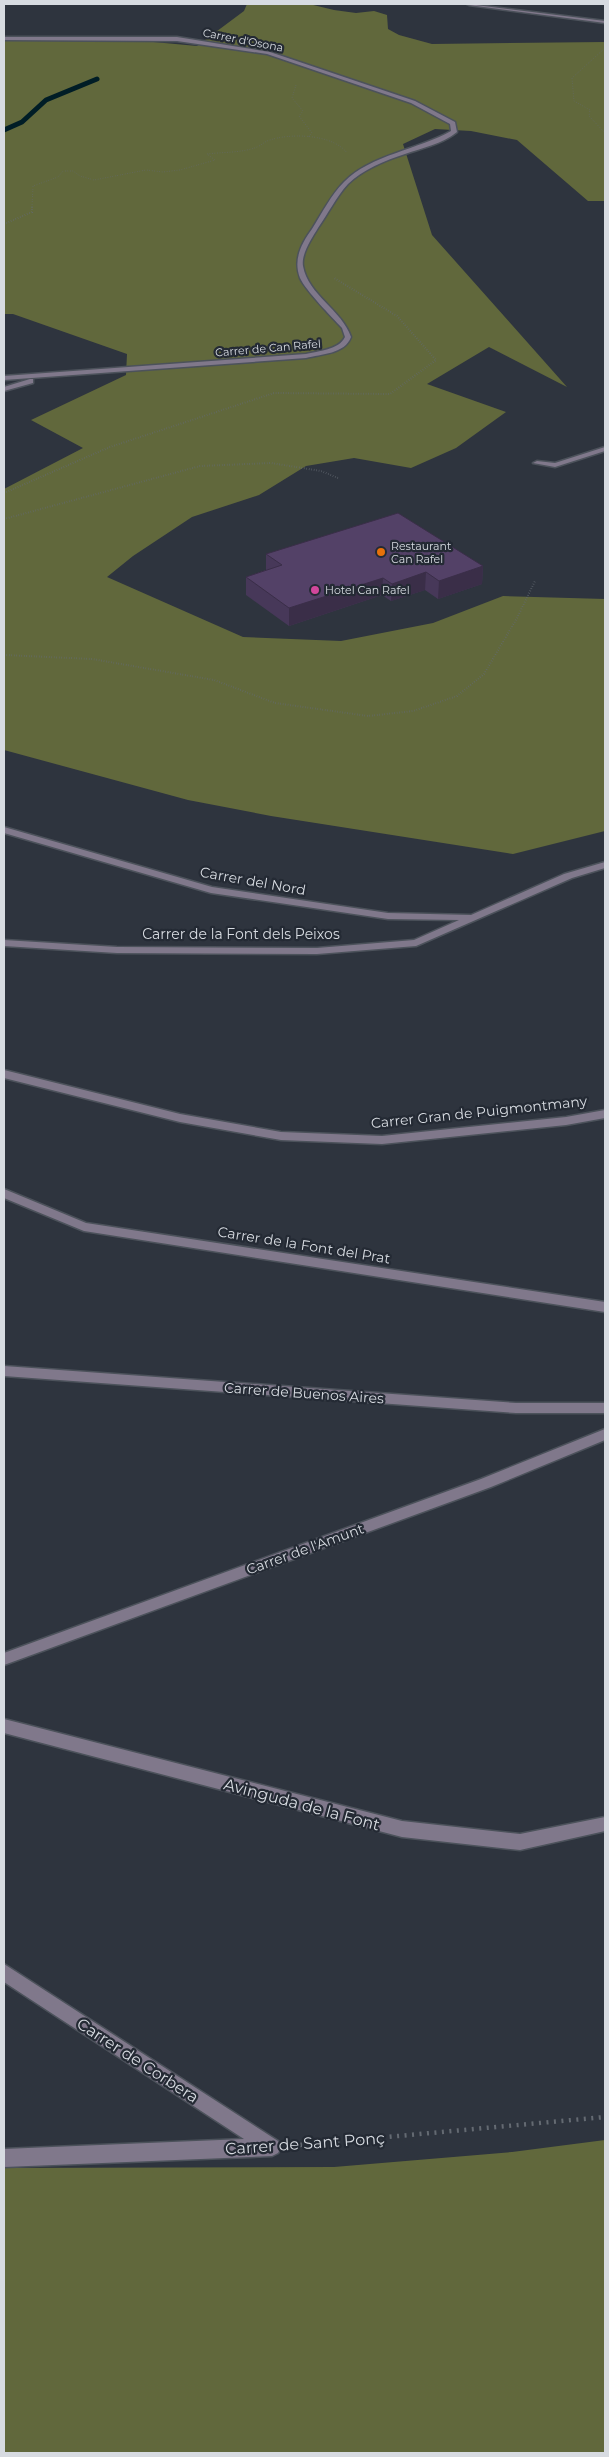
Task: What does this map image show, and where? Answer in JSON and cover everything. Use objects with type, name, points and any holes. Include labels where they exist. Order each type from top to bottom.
[{"type":"street","points":[[469,4],[605,22]]},
{"type":"street","name":"Carrer d'Osona","points":[[4,40],[188,40],[279,56],[413,102],[453,123],[454,132],[452,135],[396,155],[359,173]]},
{"type":"street","points":[[299,264],[306,242],[339,192],[347,182],[359,173]]},
{"type":"street","name":"Carrer de Can Rafel","points":[[4,378],[277,359],[322,354],[336,349],[346,342],[348,337],[345,328],[304,280],[299,264]]},
{"type":"street","points":[[4,389],[49,374]]},
{"type":"street","points":[[537,463],[555,465],[605,449]]},
{"type":"street","name":"Carrer del Nord","points":[[4,830],[211,890],[388,916],[473,918]]},
{"type":"street","points":[[473,918],[568,876],[605,865]]},
{"type":"street","name":"Carrer de la Font dels Peixos","points":[[4,943],[117,950],[316,951],[416,943],[473,918]]},
{"type":"street","name":"Carrer Gran de Puigmontmany","points":[[4,1074],[180,1118],[282,1136],[382,1140],[566,1121],[605,1114]]},
{"type":"street","name":"Carrer de la Font del Prat","points":[[4,1193],[84,1227],[605,1307]]},
{"type":"street","name":"Carrer de Buenos Aires","points":[[4,1371],[516,1408],[605,1408]]},
{"type":"street","name":"Carrer de l'Amunt","points":[[4,1659],[486,1483],[605,1434]]},
{"type":"street","name":"Avinguda de la Font","points":[[4,1726],[402,1829],[520,1842],[605,1824]]},
{"type":"street","name":"Carrer de Corbera","points":[[4,1972],[272,2147]]},
{"type":"street","name":"Carrer de Sant Ponç","points":[[4,2158],[272,2147]]},
{"type":"path","points":[[605,48],[572,78],[574,100],[590,110],[589,116],[605,133]]},
{"type":"path","points":[[308,137],[312,133],[299,116],[302,111],[292,98],[296,84],[295,80],[326,73]]},
{"type":"path","points":[[4,224],[32,212],[33,186],[58,177],[63,171],[73,171],[80,176],[94,180],[146,170],[180,170],[215,160],[207,154],[258,147],[261,142],[270,138],[318,138],[344,149],[359,173]]},
{"type":"path","points":[[4,493],[110,447],[274,393],[390,394],[436,360],[397,316],[332,277],[299,264]]},
{"type":"path","points":[[4,519],[200,466],[271,463],[321,471],[338,478]]},
{"type":"path","points":[[4,655],[92,659],[214,680],[275,703],[359,715],[368,716],[414,711],[458,696],[484,674],[517,618],[535,581]]},
{"type":"path","name":"Carrer de Sant Ponç","points":[[272,2147],[605,2117]]},
{"type":"green space","points":[[247,4],[309,4],[356,13],[374,11],[387,15],[388,29],[399,35],[432,44],[605,42],[605,201],[588,201],[517,140],[471,131],[435,129],[403,144],[432,235],[567,387],[489,347],[427,384],[506,412],[456,448],[411,468],[354,458],[306,466],[259,495],[192,517],[133,556],[107,577],[243,637],[341,641],[433,623],[503,596],[605,599],[605,831],[513,854],[271,816],[188,800],[4,750],[4,489],[83,448],[31,420],[126,375],[127,354],[13,314],[4,314],[4,41],[110,38],[197,46],[244,11]]},
{"type":"green space","points":[[605,2140],[605,2453],[4,2453],[4,2168],[334,2167],[512,2152]]},
{"type":"building","points":[[398,513],[483,566],[439,581],[426,572],[392,584],[383,578],[289,608],[246,577],[282,565],[266,554]]},
{"type":"waterway","points":[[4,130],[22,122],[46,100],[97,79]]},
{"type":"place","name":"Restaurant Can Rafel","points":[[381,552]]},
{"type":"place","name":"Hotel Can Rafel","points":[[315,590]]}]
